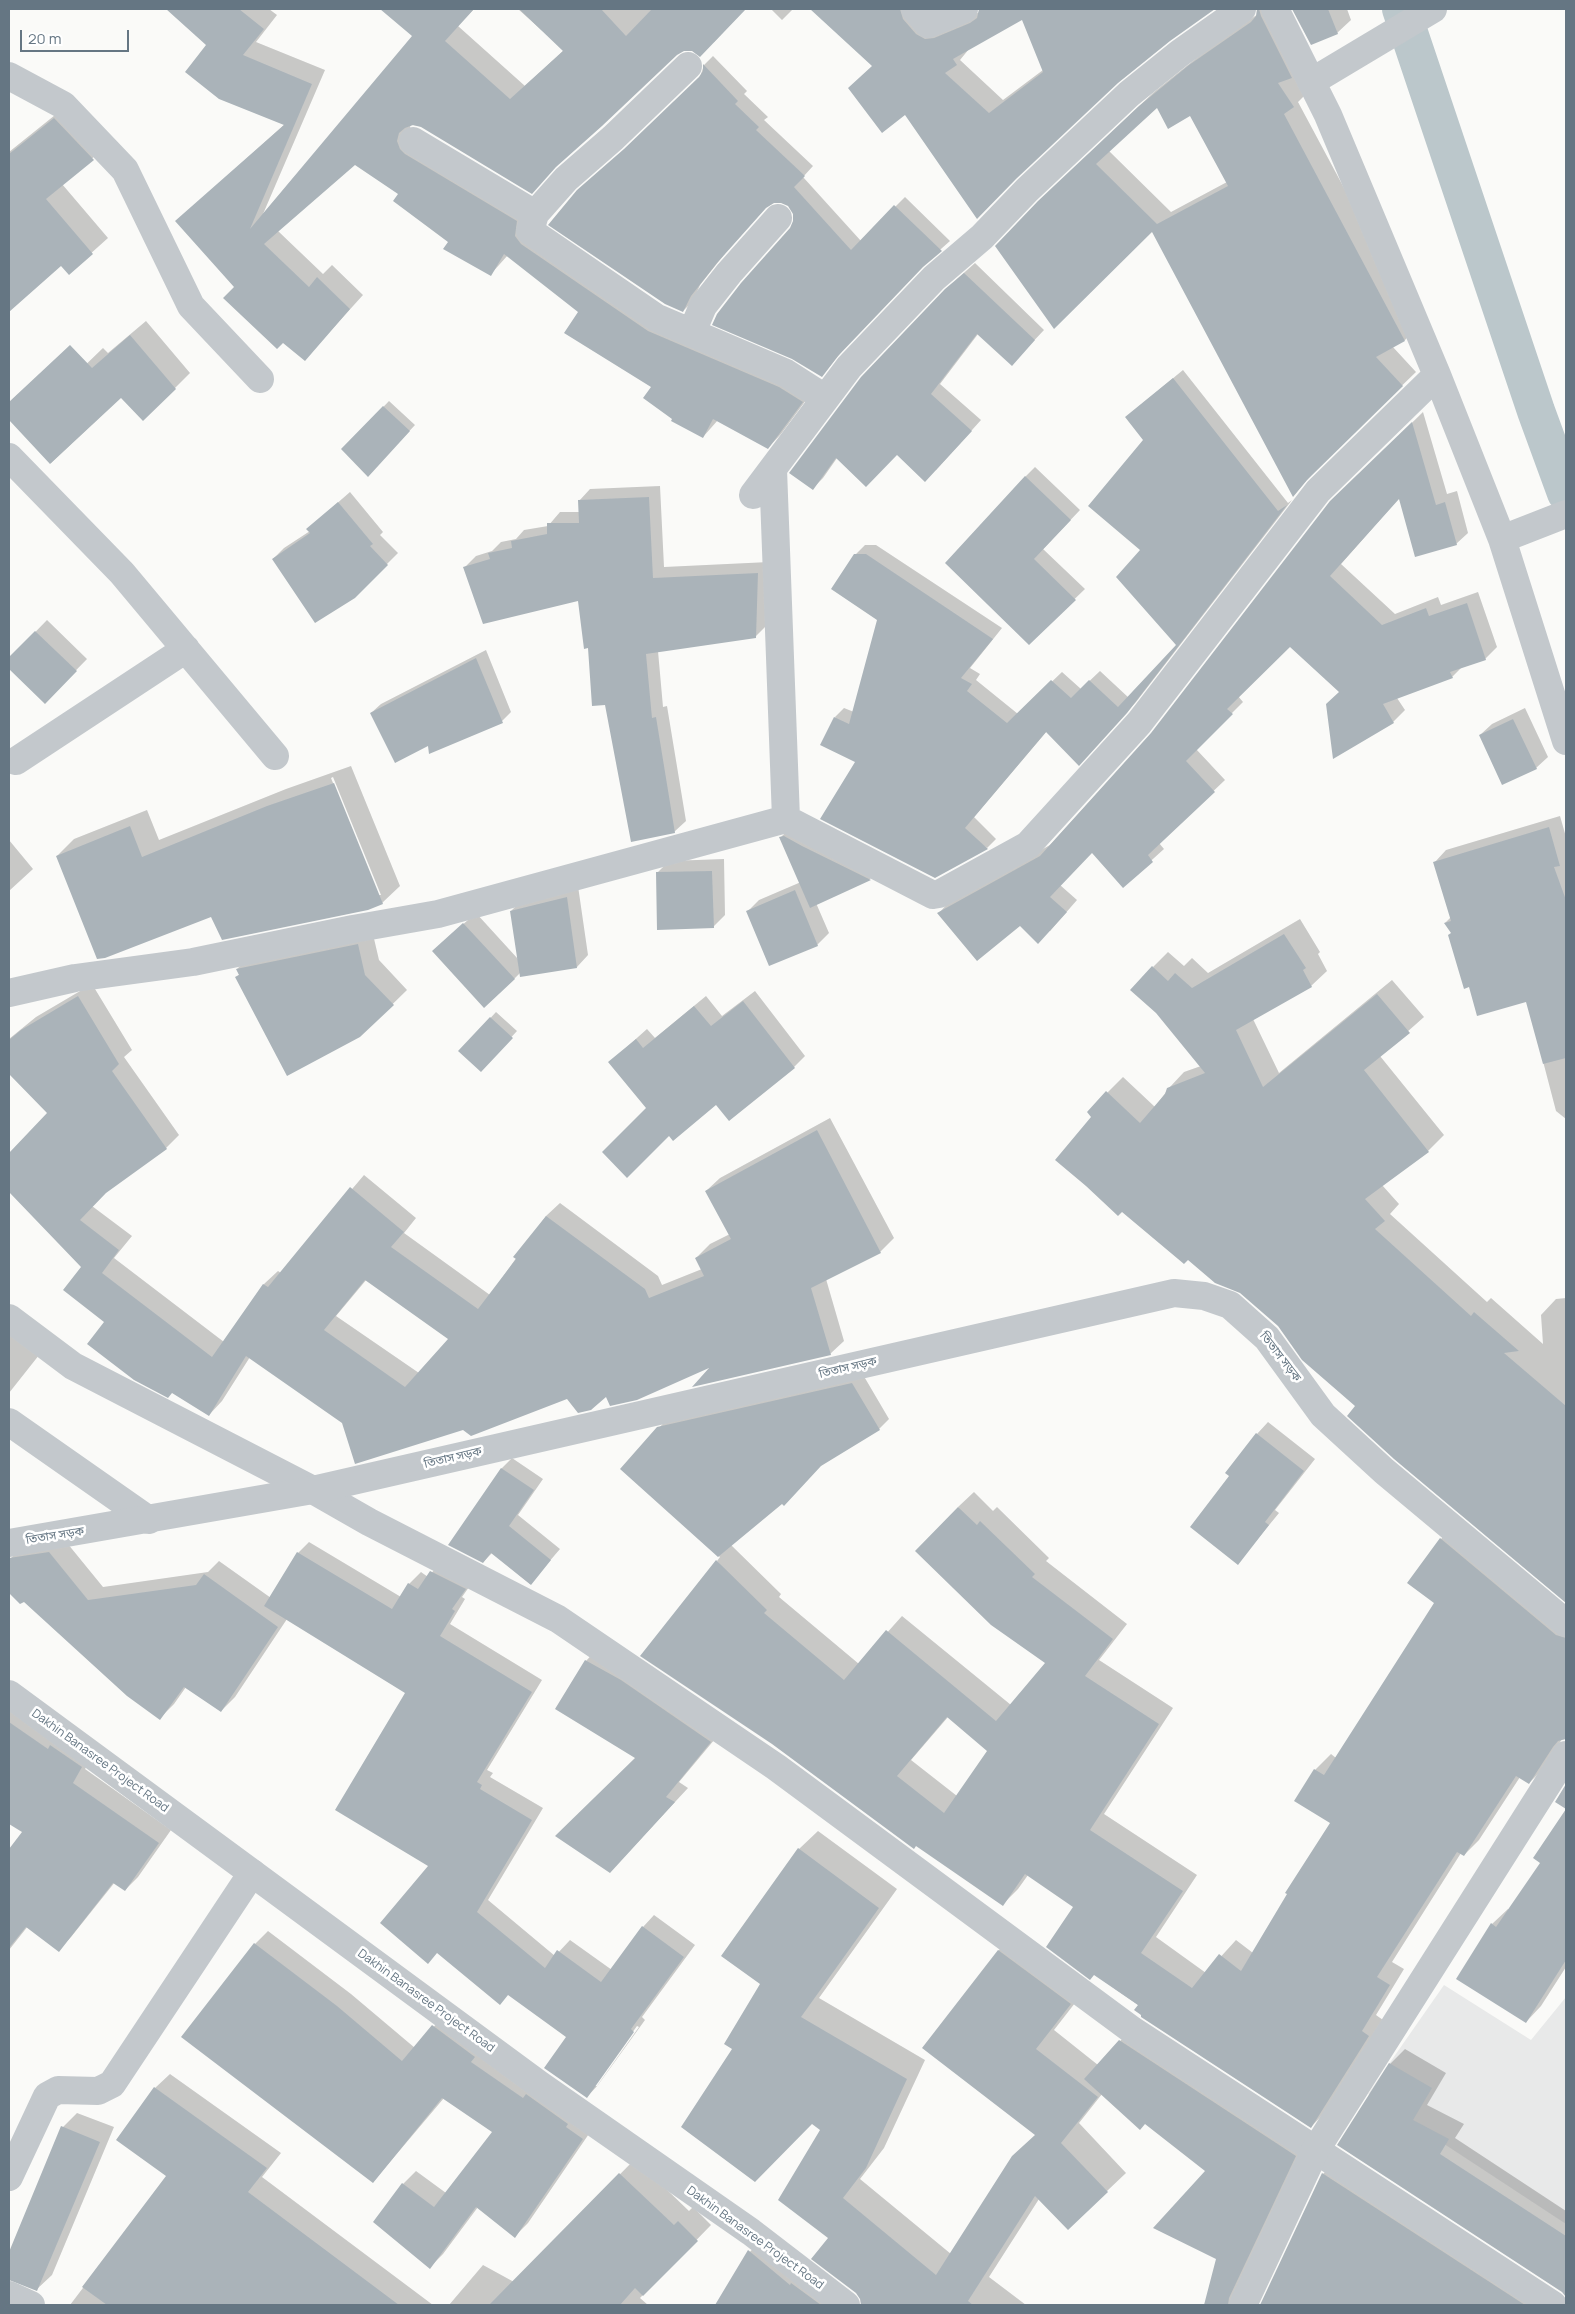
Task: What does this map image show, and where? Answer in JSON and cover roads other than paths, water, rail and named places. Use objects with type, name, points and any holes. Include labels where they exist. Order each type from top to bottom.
[{"type":"street","points":[[916,9],[928,24],[964,9]]},
{"type":"street","points":[[753,495],[849,367],[934,278],[982,237],[1026,190],[1128,94],[1180,53],[1242,9]]},
{"type":"street","points":[[1275,9],[1328,115],[1437,375],[1502,539],[1566,741]]},
{"type":"street","points":[[1311,82],[1433,9]]},
{"type":"street","points":[[688,66],[613,138],[566,179],[535,214],[530,231],[657,318],[786,373],[825,398]]},
{"type":"street","points":[[9,76],[63,105],[125,170],[191,306],[260,379]]},
{"type":"street","points":[[413,141],[535,214]]},
{"type":"street","points":[[692,332],[703,306],[729,273],[778,218]]},
{"type":"street","points":[[9,993],[75,978],[193,962],[438,914],[786,818],[932,894],[940,894],[1028,845],[1139,724],[1318,491],[1437,375]]},
{"type":"street","points":[[9,456],[122,573],[274,756]]},
{"type":"street","points":[[773,469],[786,818]]},
{"type":"street","points":[[1502,539],[1566,514]]},
{"type":"street","points":[[16,761],[186,649]]},
{"type":"street","name":"তিতাস সড়ক","points":[[9,1543],[313,1490],[1174,1293],[1204,1296],[1230,1304],[1267,1338],[1323,1415],[1384,1471],[1566,1623]]},
{"type":"street","points":[[9,1318],[73,1366],[313,1490],[368,1522],[558,1619],[776,1767],[1124,2024],[1315,2152],[1553,2305]]},
{"type":"street","points":[[9,1422],[149,1520]]},
{"type":"street","name":"Dakhin Banasree Project Road","points":[[9,1694],[540,2085],[751,2232],[846,2305]]},
{"type":"street","points":[[1242,2305],[1315,2152],[1566,1755]]},
{"type":"street","points":[[9,2177],[48,2096],[58,2090],[98,2091],[112,2084],[252,1874]]},
{"type":"street","points":[[9,2295],[31,2305]]},
{"type":"waterway","points":[[1401,9],[1536,411],[1566,493]]}]
